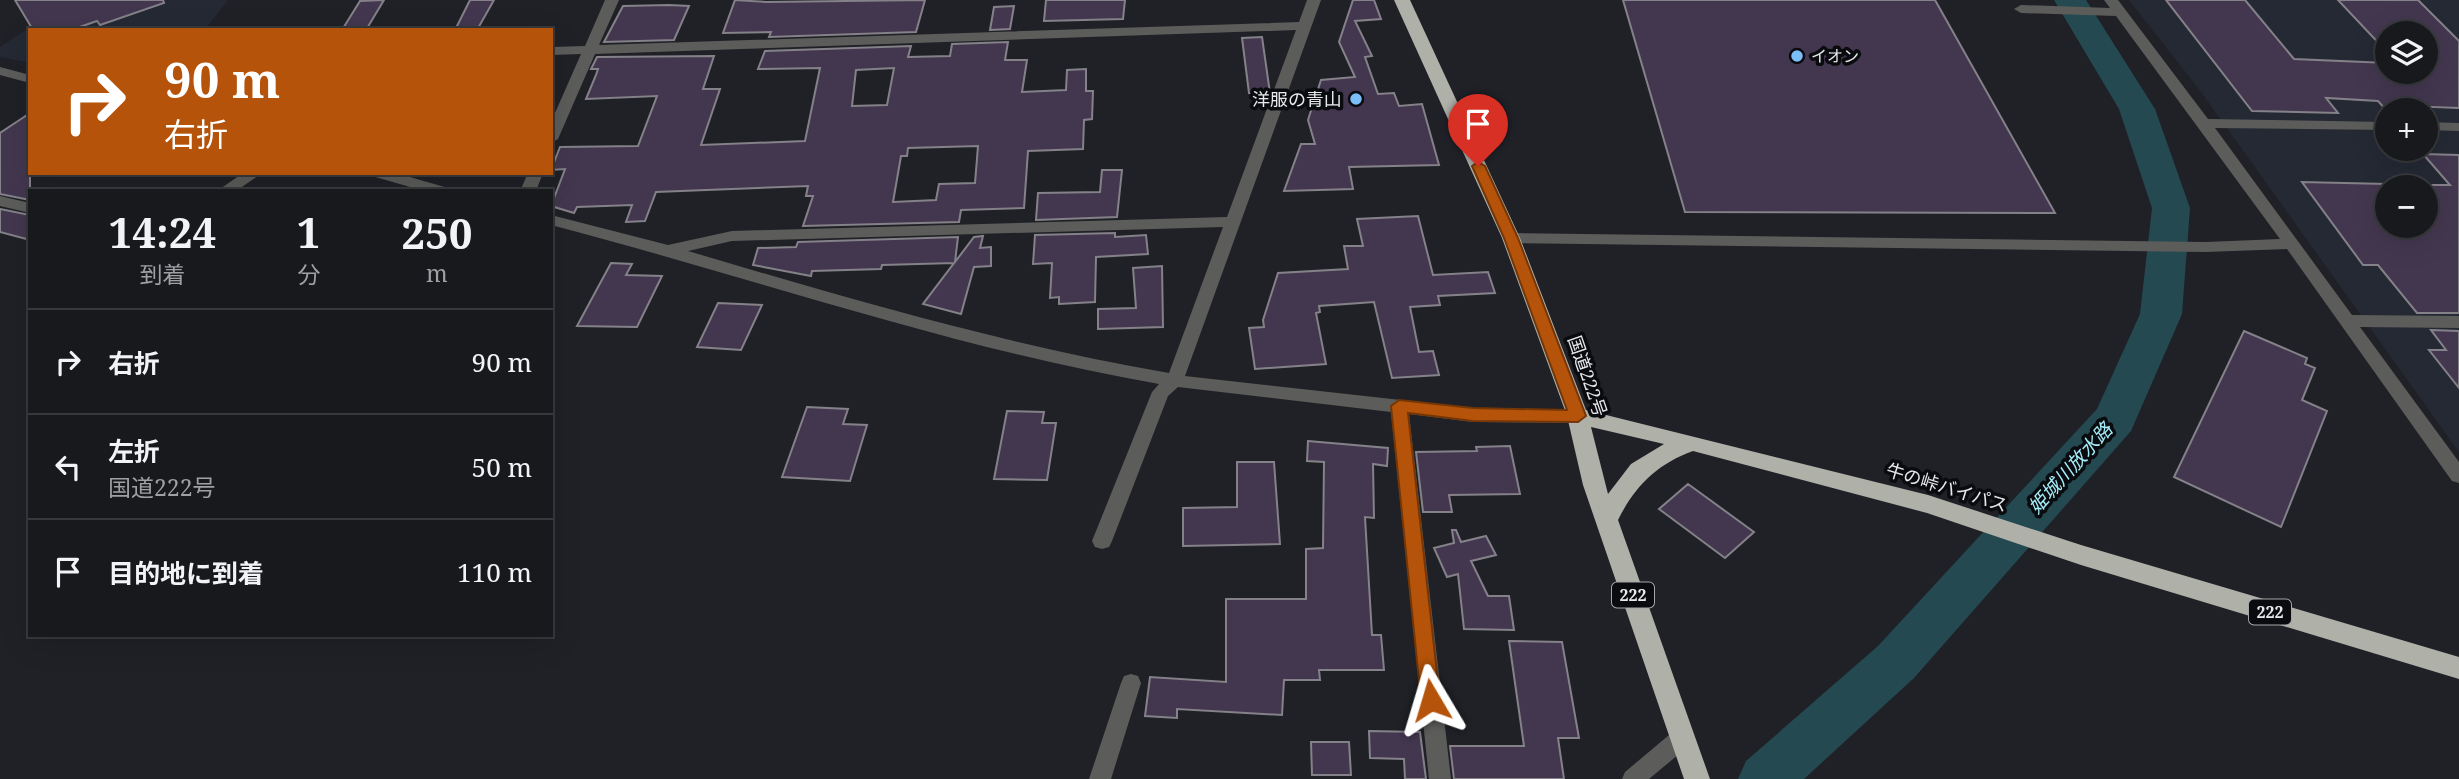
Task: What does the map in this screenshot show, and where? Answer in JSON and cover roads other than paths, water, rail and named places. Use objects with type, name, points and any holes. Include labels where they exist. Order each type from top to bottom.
[{"type":"highway","name":"国道222号","points":[[1402,0],[1511,238],[1578,416],[1594,485],[1696,775]]},
{"type":"highway","name":"牛の峠バイパス","points":[[1578,416],[1692,442],[1928,505],[2081,555],[2459,668]]},
{"type":"highway","points":[[1606,520],[1622,488],[1643,464],[1668,450],[1692,442]]},
{"type":"street","points":[[553,134],[612,0]]},
{"type":"street","points":[[1102,541],[1161,393],[1175,380],[1314,0]]},
{"type":"street","points":[[2021,9],[2097,11],[2115,6],[2204,123],[2459,476]]},
{"type":"street","points":[[553,51],[1304,26]]},
{"type":"street","points":[[7,73],[28,71]]},
{"type":"street","points":[[7,73],[28,78]]},
{"type":"street","points":[[2204,123],[2375,126]]},
{"type":"street","points":[[2438,126],[2459,127]]},
{"type":"street","points":[[227,189],[252,175]]},
{"type":"street","points":[[384,175],[436,189]]},
{"type":"street","points":[[0,201],[28,208]]},
{"type":"street","points":[[553,221],[668,250],[856,307],[1036,353],[1175,380],[1473,415],[1578,416]]},
{"type":"street","points":[[668,250],[732,236],[1234,222]]},
{"type":"street","points":[[1511,238],[2206,247],[2291,244]]},
{"type":"street","points":[[2345,321],[2459,322]]},
{"type":"street","points":[[1399,406],[1440,779]]},
{"type":"street","points":[[1100,779],[1131,683]]},
{"type":"street","points":[[1633,779],[1683,737]]},
{"type":"waterway","name":"姫城川放水路","points":[[1765,779],[1896,662],[2115,419],[2161,314],[2171,208],[2137,109],[2070,0]]},
{"type":"place","name":"イオン","points":[[1797,56]]},
{"type":"place","name":"洋服の青山","points":[[1356,99]]}]
